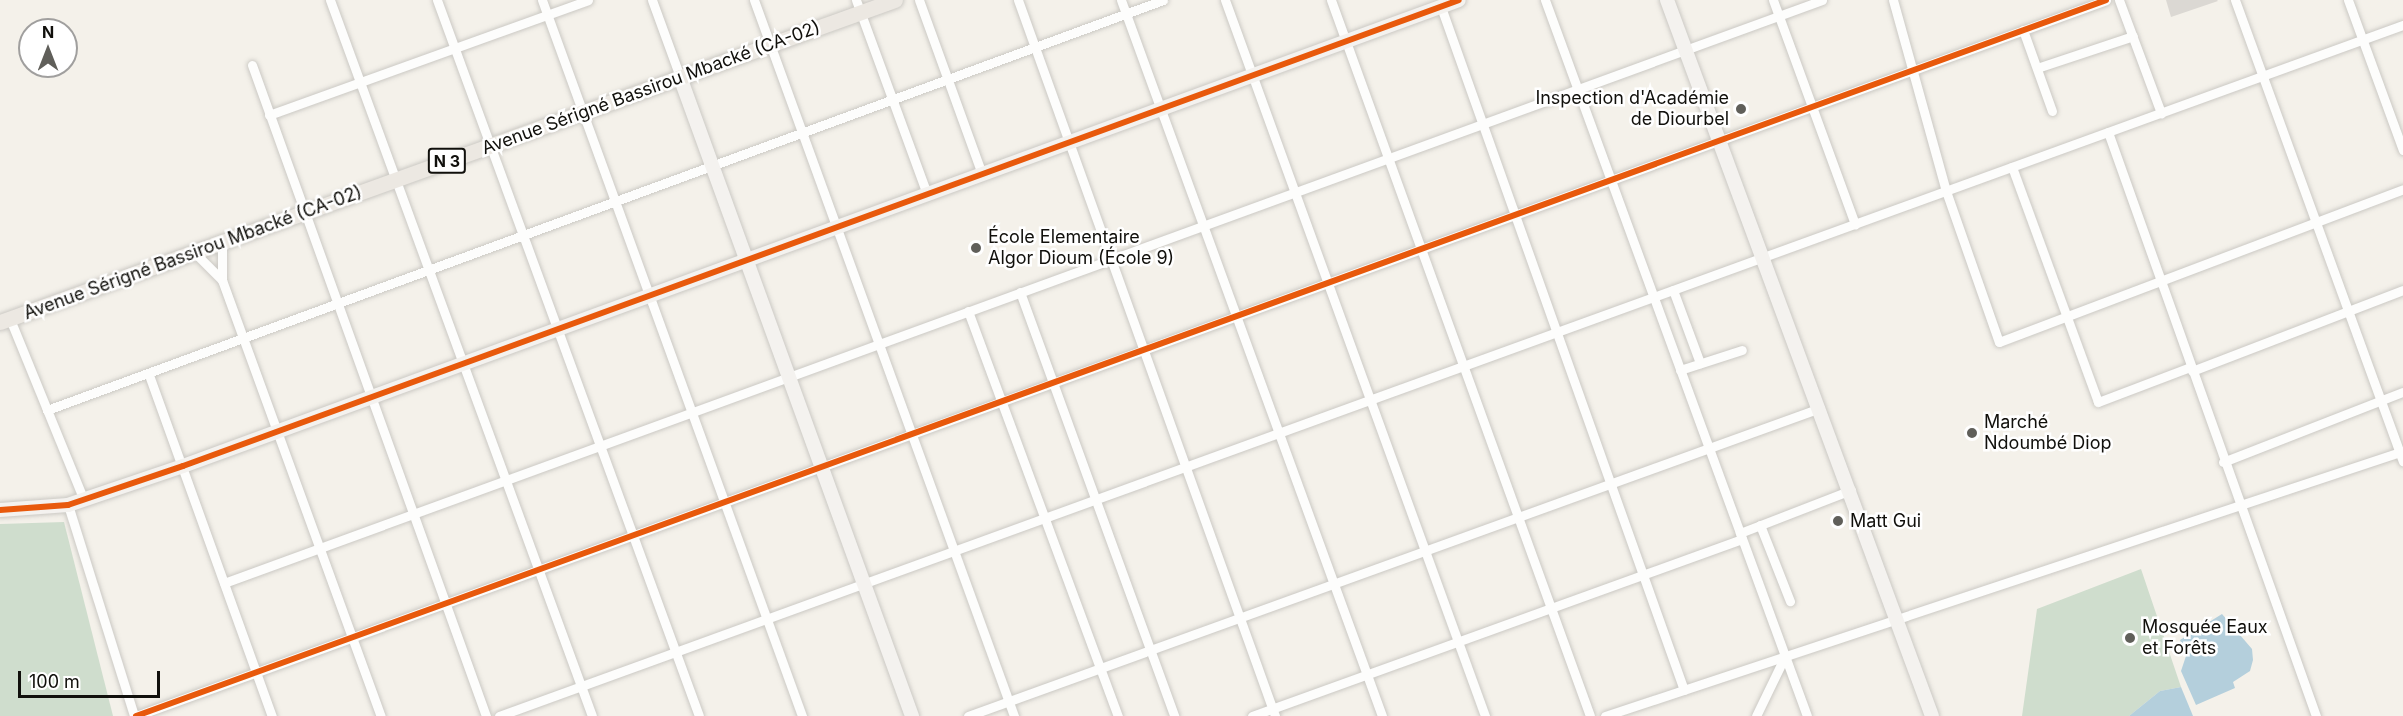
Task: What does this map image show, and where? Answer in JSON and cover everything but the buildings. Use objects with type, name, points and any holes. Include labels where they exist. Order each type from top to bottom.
[{"type":"main road","name":"Avenue Sérigné Bassirou Mbacké (CA-02)","points":[[5,321],[770,45],[859,6],[895,0]]},
{"type":"street","points":[[330,0],[592,716]]},
{"type":"street","points":[[437,0],[699,716]]},
{"type":"street","points":[[542,0],[802,716]]},
{"type":"street","points":[[269,115],[588,0]]},
{"type":"street","points":[[652,0],[912,716]]},
{"type":"street","points":[[754,0],[1014,716]]},
{"type":"street","points":[[919,0],[982,174]]},
{"type":"street","points":[[1018,0],[1274,712]]},
{"type":"street","points":[[1121,0],[1382,716]]},
{"type":"street","points":[[47,410],[149,375],[1163,0]]},
{"type":"street","points":[[1225,0],[1485,716]]},
{"type":"street","points":[[1331,0],[1590,716]]},
{"type":"street","points":[[0,510],[68,505],[183,466],[1459,0]]},
{"type":"street","points":[[1545,0],[1807,716]]},
{"type":"street","points":[[1667,0],[1899,618],[1932,716]]},
{"type":"street","points":[[1773,0],[1855,224]]},
{"type":"street","points":[[224,583],[1822,0]]},
{"type":"street","points":[[1893,0],[1910,71],[1946,191],[1999,342],[2403,189]]},
{"type":"street","points":[[68,505],[135,716],[2106,0]]},
{"type":"street","points":[[2119,0],[2161,113]]},
{"type":"street","points":[[1605,716],[2240,505],[2402,455],[2235,0]]},
{"type":"street","points":[[2348,0],[2403,150]]},
{"type":"street","points":[[859,6],[927,194]]},
{"type":"street","points":[[1441,6],[1556,332],[1613,483],[1684,690]]},
{"type":"street","points":[[498,716],[2403,26]]},
{"type":"street","points":[[2023,30],[2052,111]]},
{"type":"street","points":[[2037,68],[2133,36]]},
{"type":"street","points":[[252,65],[486,716]]},
{"type":"street","points":[[2108,132],[2223,462],[2316,716]]},
{"type":"street","points":[[2012,167],[2098,402],[2403,290]]},
{"type":"street","points":[[222,243],[222,280],[381,716]]},
{"type":"street","points":[[195,253],[222,280]]},
{"type":"street","points":[[1673,290],[1700,363]]},
{"type":"street","points":[[1020,292],[1174,716]]},
{"type":"street","points":[[968,311],[1043,519],[1118,716]]},
{"type":"street","points":[[5,321],[47,410],[84,500]]},
{"type":"street","points":[[1680,370],[1742,350]]},
{"type":"street","points":[[149,375],[272,716]]},
{"type":"street","points":[[2223,462],[2403,392]]},
{"type":"street","points":[[968,716],[1820,408]]},
{"type":"street","points":[[1252,716],[1274,712],[1367,674],[1645,574],[1741,536],[1760,525],[1851,490]]},
{"type":"street","points":[[1760,525],[1790,601]]},
{"type":"street","points":[[1756,716],[1785,656]]},
{"type":"green space","points":[[64,522],[113,716],[0,716],[0,524]]},
{"type":"green space","points":[[2141,569],[2181,687],[2160,691],[2129,716],[2022,716],[2037,609]]},
{"type":"water","points":[[2222,614],[2252,649],[2253,660],[2250,671],[2233,682],[2235,688],[2196,705],[2181,671],[2186,656],[2180,640]]},
{"type":"water","points":[[2181,687],[2193,716],[2129,716],[2160,691]]},
{"type":"cycle path","points":[[0,510],[68,505],[183,466],[1459,0]]},
{"type":"cycle path","points":[[136,716],[2106,0]]},
{"type":"place","name":"Inspection d'Académie de Diourbel","points":[[1741,109]]},
{"type":"place","name":"École Elementaire Algor Dioum (École 9)","points":[[976,248]]},
{"type":"place","name":"Marché Ndoumbé Diop","points":[[1972,433]]},
{"type":"place","name":"Matt Gui","points":[[1838,521]]},
{"type":"place","name":"Mosquée Eaux et Forêts","points":[[2130,638]]}]
